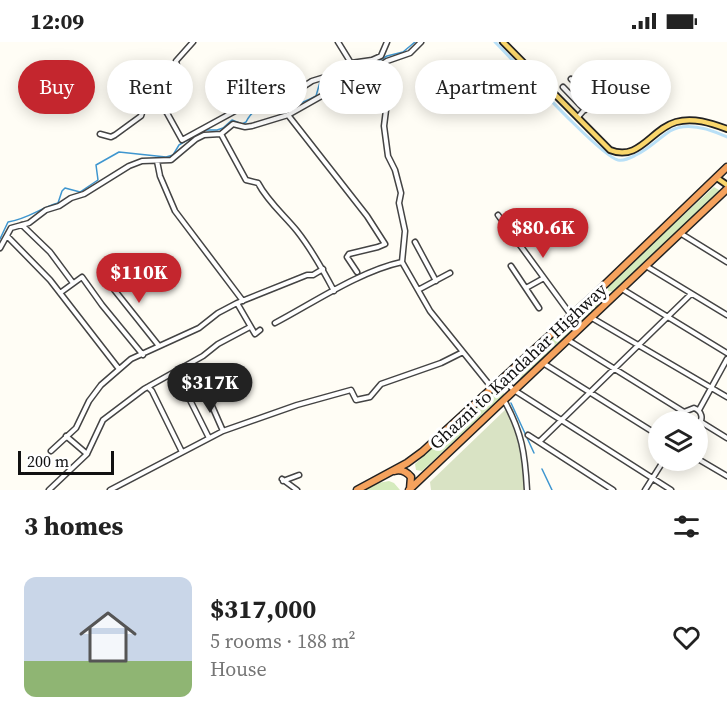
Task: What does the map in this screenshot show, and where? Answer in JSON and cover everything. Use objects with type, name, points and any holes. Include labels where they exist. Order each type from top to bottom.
[{"type":"highway","name":"Ghazni to Kandahar Highway","points":[[350,490],[360,488],[407,463],[422,452],[597,292],[727,166]]},
{"type":"highway","name":"Ghazni to Kandahar Highway","points":[[410,490],[727,187]]},
{"type":"highway","points":[[597,292],[607,302]]},
{"type":"highway","name":"Ghazni to Kandahar Highway","points":[[390,472],[397,470],[408,473],[412,483],[410,490]]},
{"type":"main road","points":[[503,42],[610,150],[628,153],[677,121],[702,122],[727,129]]},
{"type":"main road","points":[[717,178],[727,187]]},
{"type":"street","points":[[178,60],[193,42]]},
{"type":"street","points":[[338,42],[349,60]]},
{"type":"street","points":[[377,60],[387,42]]},
{"type":"street","points":[[386,60],[410,53],[421,42]]},
{"type":"street","points":[[168,114],[182,140],[237,110],[278,98],[286,98],[319,79]]},
{"type":"street","points":[[562,87],[570,95]]},
{"type":"street","points":[[0,248],[11,228],[29,223],[46,210],[59,207],[71,198],[84,194],[129,166],[142,161],[171,160],[204,135],[221,134],[232,124],[244,128],[288,115],[319,98]]},
{"type":"street","points":[[100,134],[115,135],[142,114]]},
{"type":"street","points":[[386,114],[384,126],[388,156],[395,170],[401,193],[399,203],[405,231],[402,262],[430,311],[492,388]]},
{"type":"street","points":[[578,117],[581,114]]},
{"type":"street","points":[[288,115],[363,211],[385,244],[349,254],[347,257],[357,272]]},
{"type":"street","points":[[221,134],[246,180],[258,183],[274,206],[298,232],[323,269],[334,291]]},
{"type":"street","points":[[157,161],[160,176],[174,211],[243,301]]},
{"type":"street","points":[[498,215],[571,315]]},
{"type":"street","points":[[22,225],[50,252],[74,283]]},
{"type":"street","points":[[680,233],[727,262]]},
{"type":"street","points":[[7,236],[36,264],[119,369]]},
{"type":"street","points":[[415,242],[436,281]]},
{"type":"street","points":[[275,323],[360,277],[391,264],[402,262]]},
{"type":"street","points":[[511,266],[539,308]]},
{"type":"street","points":[[646,266],[727,315]]},
{"type":"street","points":[[51,451],[76,428],[88,401],[101,385],[131,359],[199,328],[218,313],[237,303],[307,275],[313,275],[323,269]]},
{"type":"street","points":[[418,290],[450,273]]},
{"type":"street","points":[[60,293],[82,277],[143,355]]},
{"type":"street","points":[[104,277],[159,346]]},
{"type":"street","points":[[526,288],[544,278]]},
{"type":"street","points":[[622,289],[727,353]]},
{"type":"street","points":[[539,442],[691,294]]},
{"type":"street","points":[[237,303],[255,334],[260,330]]},
{"type":"street","points":[[591,317],[727,397]]},
{"type":"street","points":[[49,490],[87,454],[103,420],[148,387],[203,356],[218,344],[251,329]]},
{"type":"street","points":[[567,340],[682,411]]},
{"type":"street","points":[[110,490],[223,431],[297,405],[351,390],[356,400],[370,397],[381,384],[441,363],[463,352]]},
{"type":"street","points":[[686,411],[691,408],[699,410],[727,359]]},
{"type":"street","points":[[543,363],[648,429]]},
{"type":"street","points":[[502,379],[514,390],[671,490]]},
{"type":"street","points":[[148,387],[182,452]]},
{"type":"street","points":[[205,390],[223,431]]},
{"type":"street","points":[[190,400],[209,438]]},
{"type":"street","points":[[504,400],[521,437],[525,455],[527,490]]},
{"type":"street","points":[[708,428],[727,438]]},
{"type":"street","points":[[528,435],[613,490]]},
{"type":"street","points":[[66,436],[87,454]]},
{"type":"street","points":[[708,465],[727,476]]},
{"type":"street","points":[[645,490],[657,471]]},
{"type":"street","points":[[297,490],[282,480],[299,475]]},
{"type":"green space","points":[[714,187],[719,190],[719,193],[616,292],[608,291],[608,285]]},
{"type":"green space","points":[[594,300],[598,302],[598,307],[521,378],[515,379],[513,373],[517,368]]},
{"type":"green space","points":[[497,388],[503,389],[504,395],[422,471],[416,470],[415,464]]},
{"type":"green space","points":[[506,409],[520,448],[525,490],[431,490],[430,482]]},
{"type":"green space","points":[[389,481],[400,490],[364,490],[378,483]]},
{"type":"waterway","points":[[380,60],[403,52],[415,42]]},
{"type":"waterway","points":[[495,42],[594,143],[618,160],[641,153],[677,128],[698,127],[727,137]]},
{"type":"waterway","points":[[0,239],[8,222],[58,203],[65,188],[80,192],[98,180],[96,165],[119,152],[166,157],[173,155],[179,145],[204,130],[223,128],[232,120],[242,124],[255,110],[263,106],[278,101],[290,110],[316,96],[319,86]]},
{"type":"waterway","points":[[511,403],[534,453]]},
{"type":"waterway","points":[[542,469],[552,490]]}]
